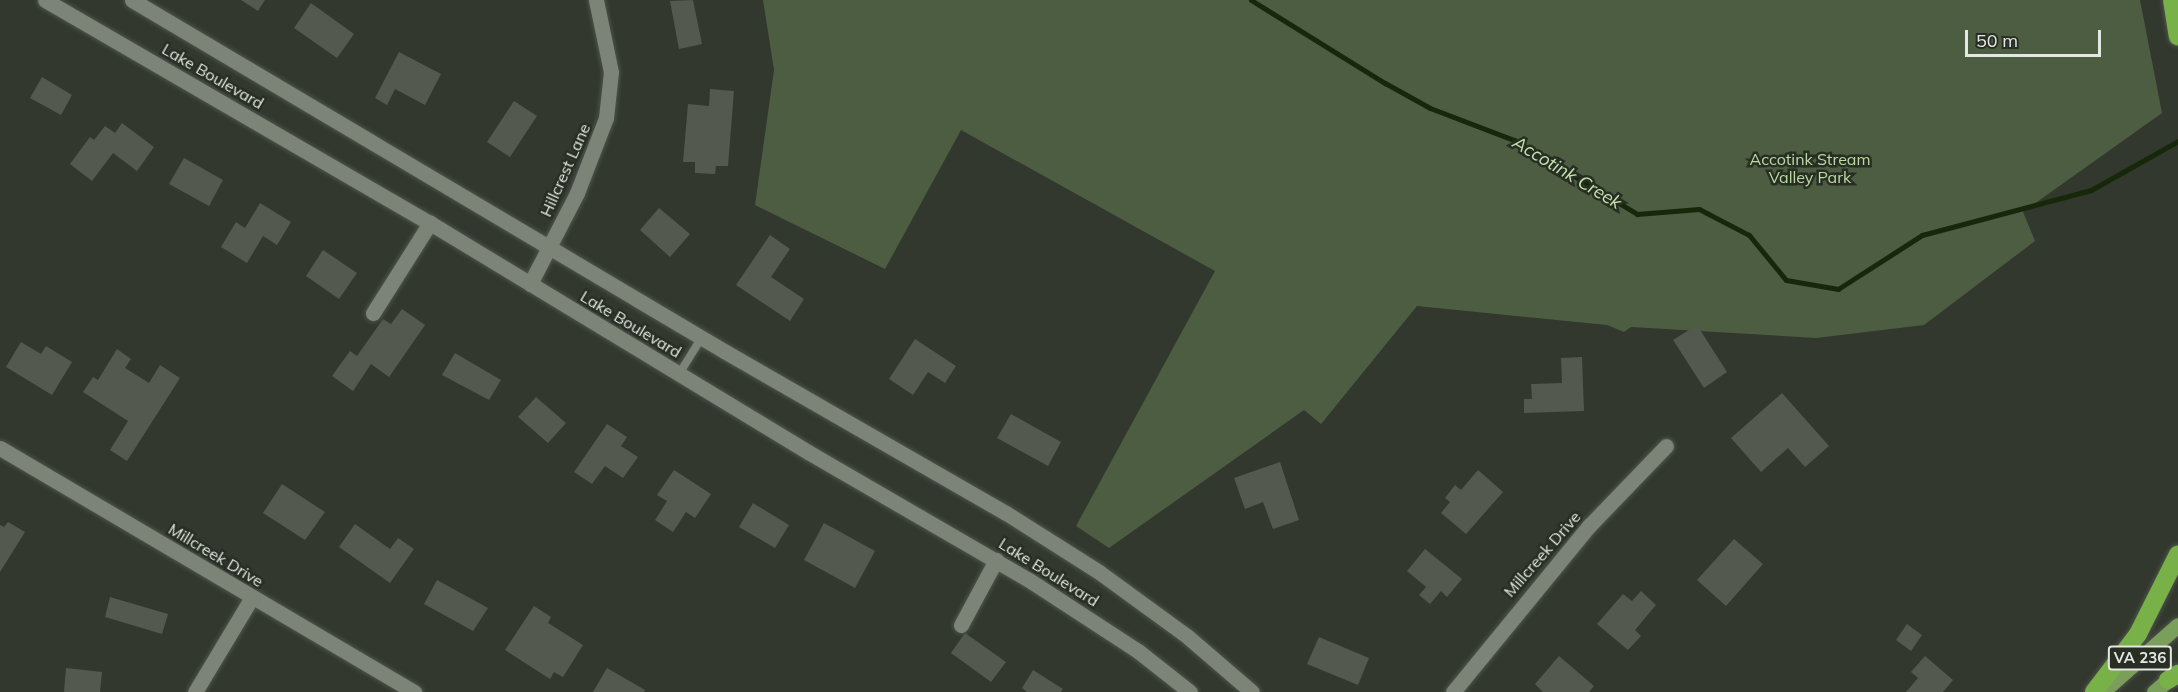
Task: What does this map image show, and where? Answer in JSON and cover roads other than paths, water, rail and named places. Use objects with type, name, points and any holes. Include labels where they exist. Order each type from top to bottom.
[{"type":"highway","points":[[2172,0],[2178,37]]},
{"type":"highway","points":[[2094,692],[2138,634],[2178,554]]},
{"type":"main road","name":"VA 236","points":[[2102,692],[2178,625]]},
{"type":"street","name":"Lake Boulevard","points":[[45,0],[430,223],[679,374],[996,560],[1073,607],[1190,692]]},
{"type":"street","name":"Lake Boulevard","points":[[132,0],[702,337],[1006,513],[1100,572],[1188,637],[1252,692]]},
{"type":"street","name":"Hillcrest Lane","points":[[530,284],[590,162],[606,118],[611,72],[596,0]]},
{"type":"street","points":[[373,313],[430,223]]},
{"type":"street","name":"Millcreek Drive","points":[[1453,692],[1589,526],[1666,446]]},
{"type":"street","name":"Millcreek Drive","points":[[0,448],[414,692]]},
{"type":"street","points":[[961,625],[996,560]]},
{"type":"street","points":[[195,692],[252,597]]},
{"type":"lane","points":[[679,374],[702,337]]},
{"type":"waterway","name":"Accotink Creek","points":[[1251,0],[1385,83],[1430,108],[1514,140],[1637,214],[1699,209],[1749,235],[1786,280],[1838,289],[1922,235],[2091,190],[2178,141]]},
{"type":"park label","name":"Accotink Stream Valley Park","points":[[1810,168]]}]
